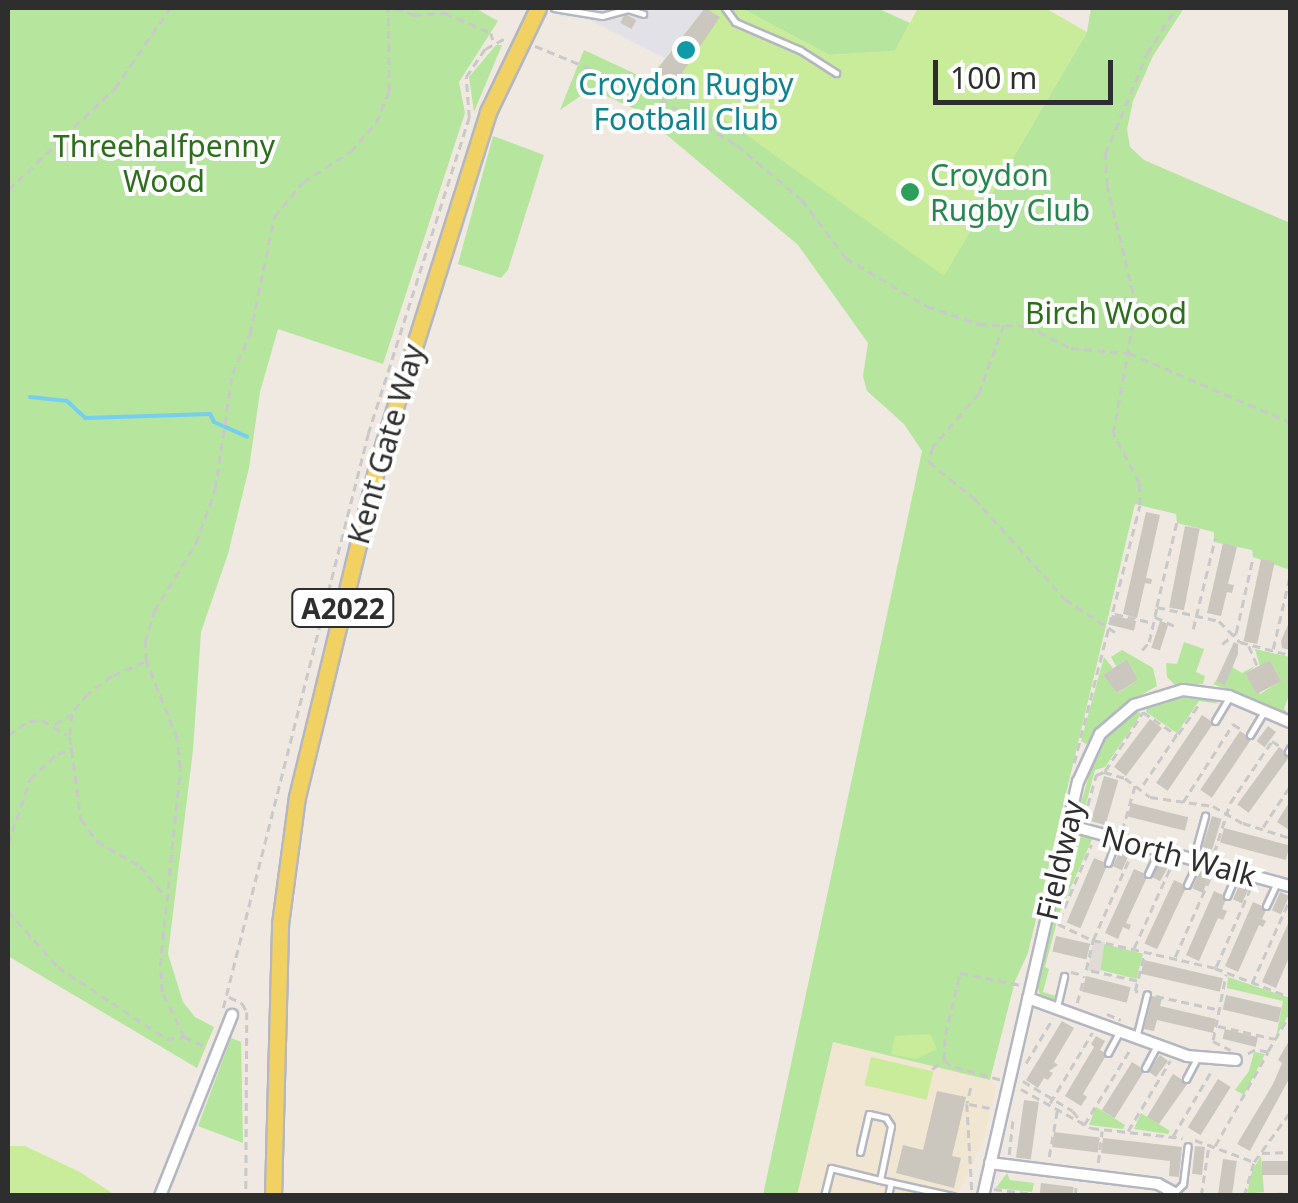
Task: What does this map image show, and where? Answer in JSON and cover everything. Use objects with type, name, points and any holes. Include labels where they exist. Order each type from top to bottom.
[{"type":"main road","name":"Kent Gate Way","points":[[274,1196],[280,924],[297,797],[380,455],[461,191],[519,41],[538,8]]},
{"type":"street","name":"Fieldway","points":[[978,1194],[1017,1079],[1029,992],[1074,827],[1082,769],[1107,726],[1144,700],[1183,690],[1230,696],[1290,722]]},
{"type":"street","name":"North Walk","points":[[1074,827],[1290,886]]},
{"type":"street","points":[[1029,992],[1058,1008],[1175,1052],[1197,1058],[1236,1060]]},
{"type":"street","points":[[161,1195],[233,1032],[232,1015]]},
{"type":"street","points":[[990,1163],[1158,1184],[1174,1194]]},
{"type":"lane","points":[[554,8],[602,16],[628,9],[644,14]]},
{"type":"lane","points":[[725,8],[735,22],[800,50],[836,73]]},
{"type":"lane","points":[[1214,721],[1230,696]]},
{"type":"lane","points":[[1250,735],[1265,711]]},
{"type":"lane","points":[[1188,884],[1205,816]]},
{"type":"lane","points":[[1108,863],[1118,839]]},
{"type":"lane","points":[[1148,874],[1159,850]]},
{"type":"lane","points":[[1227,896],[1237,872]]},
{"type":"lane","points":[[1266,906],[1277,882]]},
{"type":"lane","points":[[1058,1008],[1065,974]]},
{"type":"lane","points":[[1136,1038],[1147,994]]},
{"type":"lane","points":[[1108,1053],[1119,1032]]},
{"type":"lane","points":[[1145,1068],[1157,1045]]},
{"type":"lane","points":[[1186,1079],[1197,1058]]},
{"type":"lane","points":[[860,1152],[869,1114],[886,1118],[891,1126],[880,1180]]},
{"type":"lane","points":[[1174,1194],[1184,1180],[1188,1146]]},
{"type":"lane","points":[[824,1196],[831,1168],[953,1196]]},
{"type":"lane","points":[[888,1196],[891,1182]]},
{"type":"path","points":[[8,190],[115,88],[170,8]]},
{"type":"path","points":[[184,1038],[162,992],[166,896],[180,768],[178,739],[146,661],[145,642],[154,611],[196,543],[215,489],[232,374],[250,334],[274,217],[303,182],[350,152],[376,123],[389,91],[388,8]]},
{"type":"path","points":[[395,8],[414,15],[445,13],[490,34],[494,41]]},
{"type":"path","points":[[1082,769],[1073,766],[1140,505],[1139,483],[1113,433],[1136,306],[1107,186],[1105,154],[1147,52],[1176,8]]},
{"type":"path","points":[[519,41],[650,94],[737,145],[802,200],[846,258],[927,306],[979,324],[1027,326],[1070,348],[1129,353],[1290,422]]},
{"type":"path","points":[[1004,325],[979,394],[934,446],[929,462],[974,498],[1066,599],[1115,632]]},
{"type":"path","points":[[1142,650],[1154,623],[1177,524]]},
{"type":"path","points":[[1193,629],[1215,539]]},
{"type":"path","points":[[1222,644],[1233,637],[1253,558]]},
{"type":"path","points":[[1273,650],[1290,574]]},
{"type":"path","points":[[1158,607],[1221,622],[1233,637],[1290,655]]},
{"type":"path","points":[[1114,614],[1154,623]]},
{"type":"path","points":[[1155,617],[1176,628]]},
{"type":"path","points":[[1250,645],[1258,667]]},
{"type":"path","points":[[54,724],[72,714],[112,676],[146,661]]},
{"type":"path","points":[[1140,790],[1202,701],[1222,710]]},
{"type":"path","points":[[1074,827],[1096,775],[1104,772],[1143,712],[1177,736]]},
{"type":"path","points":[[72,714],[70,737],[80,819],[97,841],[140,866],[166,896]]},
{"type":"path","points":[[8,735],[29,721],[54,724],[70,737]]},
{"type":"path","points":[[1183,804],[1234,724],[1250,735]]},
{"type":"path","points":[[1174,959],[1213,865],[1226,811],[1272,741],[1289,750]]},
{"type":"path","points":[[8,844],[30,779],[56,754],[73,748]]},
{"type":"path","points":[[1104,772],[1135,784],[1156,799],[1226,811],[1290,838]]},
{"type":"path","points":[[1118,839],[1135,784]]},
{"type":"path","points":[[1262,828],[1290,786]]},
{"type":"path","points":[[1054,936],[1096,833]]},
{"type":"path","points":[[1075,1014],[1093,940],[1136,844]]},
{"type":"path","points":[[1133,950],[1176,856]]},
{"type":"path","points":[[1215,968],[1256,877]]},
{"type":"path","points":[[1252,984],[1290,898]]},
{"type":"path","points":[[8,911],[58,967],[167,1039],[184,1038],[211,1051]]},
{"type":"path","points":[[1058,924],[1093,940],[1215,968],[1290,997]]},
{"type":"path","points":[[1144,952],[1134,991],[1221,1010]]},
{"type":"path","points":[[1172,1138],[1213,1056],[1226,972]]},
{"type":"path","points":[[944,1060],[945,1034],[960,973],[1029,992]]},
{"type":"path","points":[[1065,974],[1137,981]]},
{"type":"path","points":[[227,996],[242,1002],[247,1012],[246,1196]]},
{"type":"path","points":[[1016,1100],[1017,1079],[1058,1008]]},
{"type":"path","points":[[1214,1148],[1290,1014]]},
{"type":"path","points":[[1049,1104],[1097,1022]]},
{"type":"path","points":[[1217,1026],[1275,1039]]},
{"type":"path","points":[[1084,1125],[1136,1038]]},
{"type":"path","points":[[1236,1060],[1256,1050],[1268,1052]]},
{"type":"path","points":[[1128,1132],[1175,1052]]},
{"type":"path","points":[[932,1069],[944,1060]]},
{"type":"path","points":[[944,1060],[959,1069],[1017,1079],[1053,1098],[1076,1114],[1084,1125]]},
{"type":"path","points":[[1017,1079],[1084,1125],[1209,1144],[1254,1162]]},
{"type":"path","points":[[971,1088],[967,1104],[968,1155],[978,1194]]},
{"type":"path","points":[[967,1104],[993,1108]]},
{"type":"path","points":[[1034,1195],[1057,1110]]},
{"type":"path","points":[[992,1196],[1009,1165],[1014,1112]]},
{"type":"path","points":[[1290,1112],[1254,1162],[1246,1196],[1290,1193]]},
{"type":"path","points":[[1097,1176],[1102,1130]]},
{"type":"path","points":[[1201,1196],[1209,1144]]},
{"type":"path","points":[[1260,1152],[1290,1152]]},
{"type":"path","points":[[968,1155],[976,1156]]},
{"type":"path","points":[[994,1189],[1048,1196]]},
{"type":"shaded area","points":[[564,8],[705,8],[665,58],[586,18],[559,16]]},
{"type":"shaded area","points":[[1093,940],[1105,942],[1100,972],[1088,971]]},
{"type":"shaded area","points":[[833,1042],[990,1080],[996,1086],[984,1138],[958,1195],[796,1196]]},
{"type":"green space","name":"Threehalfpenny Wood","points":[[8,8],[475,8],[498,21],[459,82],[465,113],[383,364],[278,329],[260,392],[249,468],[228,554],[201,632],[193,750],[168,954],[183,1002],[195,1017],[214,1027],[197,1068],[8,956]]},
{"type":"green space","name":"Croydon Rugby Club","points":[[705,8],[741,8],[829,55],[895,51],[918,8],[1045,8],[1087,32],[944,276],[709,108],[649,79]]},
{"type":"green space","points":[[741,8],[877,8],[910,23],[895,51],[829,55]]},
{"type":"green space","name":"Birch Wood","points":[[1091,8],[1184,8],[1153,56],[1133,101],[1127,129],[1130,147],[1144,160],[1290,223],[1290,570],[1253,557],[1252,550],[1214,542],[1214,532],[1177,523],[1176,514],[1135,504],[1028,953],[1015,981],[990,1080],[833,1042],[797,1195],[763,1195],[922,451],[904,424],[867,391],[863,376],[868,343],[798,245],[637,110],[602,94],[585,93],[560,110],[584,50],[709,108],[944,275],[1087,32]]},
{"type":"green space","points":[[496,45],[502,45],[474,112],[469,77]]},
{"type":"green space","points":[[493,136],[544,155],[508,270],[501,278],[458,264]]},
{"type":"green space","points":[[1184,642],[1204,649],[1196,672],[1205,676],[1203,684],[1175,685],[1167,677],[1166,663],[1177,664]]},
{"type":"green space","points":[[1255,649],[1290,657],[1290,692],[1284,709],[1290,715],[1213,684],[1225,684],[1232,667],[1242,673],[1255,666],[1246,675],[1260,694],[1281,681],[1270,660],[1260,666]]},
{"type":"green space","points":[[1122,650],[1153,668],[1157,686],[1118,708],[1086,744],[1081,741],[1104,657],[1113,668],[1103,675],[1118,693],[1138,680],[1127,659],[1116,666],[1111,657]]},
{"type":"green space","points":[[1202,697],[1220,704],[1199,701],[1177,733],[1146,712],[1148,705],[1172,698]]},
{"type":"green space","points":[[1137,711],[1141,714],[1105,767],[1095,770],[1081,823],[1078,813],[1096,752],[1114,728]]},
{"type":"green space","points":[[1080,834],[1093,837],[1059,914],[1045,967],[1049,969],[1043,992],[1056,996],[1054,1001],[1040,995],[1037,985],[1071,839]]},
{"type":"green space","points":[[1104,944],[1143,954],[1137,979],[1098,969]]},
{"type":"green space","points":[[1228,977],[1290,998],[1290,1012],[1276,1037],[1283,1001],[1227,988]]},
{"type":"green space","points":[[930,1034],[937,1049],[916,1059],[891,1054],[895,1036]]},
{"type":"green space","points":[[231,1038],[241,1042],[243,1143],[198,1126]]},
{"type":"green space","points":[[1254,1052],[1265,1054],[1244,1095],[1235,1090],[1249,1071]]},
{"type":"green space","points":[[871,1057],[933,1071],[927,1100],[864,1085]]},
{"type":"green space","points":[[1096,1107],[1125,1125],[1123,1129],[1089,1125]]},
{"type":"green space","points":[[1141,1113],[1170,1131],[1168,1134],[1134,1129]]},
{"type":"green space","points":[[8,1146],[25,1146],[80,1172],[115,1195],[8,1195]]},
{"type":"green space","points":[[1261,1156],[1264,1192],[1247,1194],[1252,1171]]},
{"type":"green space","points":[[1007,1173],[1010,1180],[1034,1183],[1032,1192],[996,1188]]},
{"type":"building","name":"Croydon Rugby Football Club","points":[[705,8],[720,17],[674,85],[656,71]]},
{"type":"building","points":[[625,14],[636,20],[632,29],[620,23]]},
{"type":"building","points":[[1146,512],[1160,515],[1146,578],[1152,579],[1151,584],[1145,583],[1137,618],[1123,614]]},
{"type":"building","points":[[1185,526],[1200,529],[1184,610],[1169,607]]},
{"type":"building","points":[[1223,543],[1237,547],[1228,584],[1234,585],[1232,593],[1227,592],[1221,616],[1207,613]]},
{"type":"building","points":[[1261,559],[1275,562],[1257,644],[1244,641]]},
{"type":"building","points":[[1112,615],[1136,621],[1134,631],[1110,625]]},
{"type":"building","points":[[1290,620],[1290,650],[1282,648],[1281,641]]},
{"type":"building","points":[[1160,621],[1169,624],[1160,650],[1151,648]]},
{"type":"building","points":[[1234,642],[1238,644],[1238,654],[1225,685],[1216,681]]},
{"type":"building","points":[[1127,659],[1138,680],[1117,693],[1103,675]]},
{"type":"building","points":[[1270,660],[1281,681],[1257,694],[1245,673]]},
{"type":"building","points":[[1202,715],[1214,723],[1168,791],[1156,783]]},
{"type":"building","points":[[1150,719],[1162,728],[1126,776],[1114,767]]},
{"type":"building","points":[[1268,726],[1276,732],[1265,747],[1257,741]]},
{"type":"building","points":[[1240,731],[1252,739],[1212,798],[1200,790]]},
{"type":"building","points":[[1279,747],[1290,756],[1249,813],[1237,804]]},
{"type":"building","points":[[1104,776],[1118,780],[1105,825],[1091,821]]},
{"type":"building","points":[[1290,801],[1290,828],[1289,830],[1277,822]]},
{"type":"building","points":[[1131,803],[1188,817],[1185,831],[1128,817]]},
{"type":"building","points":[[1212,816],[1222,819],[1210,855],[1201,852]]},
{"type":"building","points":[[1224,828],[1290,846],[1286,860],[1220,842]]},
{"type":"building","points":[[1121,848],[1130,852],[1122,870],[1113,866]]},
{"type":"building","points":[[1094,858],[1108,864],[1080,928],[1067,922]]},
{"type":"building","points":[[1161,859],[1170,864],[1160,881],[1151,876]]},
{"type":"building","points":[[1134,869],[1148,875],[1126,923],[1131,925],[1129,930],[1123,927],[1118,939],[1105,933]]},
{"type":"building","points":[[1200,870],[1210,874],[1203,893],[1193,889]]},
{"type":"building","points":[[1174,880],[1187,886],[1157,949],[1144,943]]},
{"type":"building","points":[[1241,881],[1250,885],[1242,903],[1233,899]]},
{"type":"building","points":[[1214,891],[1227,897],[1222,909],[1227,911],[1223,920],[1218,918],[1199,961],[1186,955]]},
{"type":"building","points":[[1280,892],[1289,896],[1281,914],[1272,910]]},
{"type":"building","points":[[1253,902],[1267,908],[1262,919],[1266,921],[1263,927],[1259,925],[1238,972],[1225,966]]},
{"type":"building","points":[[1290,919],[1290,955],[1276,988],[1262,982]]},
{"type":"building","points":[[1056,936],[1090,944],[1087,959],[1052,952]]},
{"type":"building","points":[[1144,960],[1223,978],[1220,992],[1141,974]]},
{"type":"building","points":[[1086,976],[1131,987],[1127,1003],[1082,992]]},
{"type":"building","points":[[1226,995],[1282,1008],[1278,1022],[1223,1010]]},
{"type":"building","points":[[1152,996],[1162,998],[1160,1006],[1216,1019],[1213,1033],[1157,1020],[1154,1031],[1144,1029]]},
{"type":"building","points":[[1062,1021],[1074,1028],[1054,1062],[1058,1065],[1038,1088],[1026,1080]]},
{"type":"building","points":[[1225,1029],[1258,1037],[1256,1047],[1223,1039]]},
{"type":"building","points":[[1096,1036],[1105,1041],[1100,1050],[1107,1054],[1083,1094],[1087,1097],[1081,1106],[1065,1096],[1094,1047],[1091,1044]]},
{"type":"building","points":[[1290,1039],[1290,1077],[1250,1151],[1237,1144],[1273,1084],[1282,1063],[1278,1060]]},
{"type":"building","points":[[1160,1055],[1168,1061],[1156,1077],[1148,1071]]},
{"type":"building","points":[[1132,1062],[1145,1070],[1115,1118],[1102,1110]]},
{"type":"building","points":[[1173,1074],[1188,1083],[1159,1124],[1147,1117]]},
{"type":"building","points":[[1218,1079],[1231,1087],[1201,1135],[1188,1127]]},
{"type":"building","points":[[937,1091],[966,1097],[952,1156],[961,1158],[954,1188],[896,1173],[903,1145],[923,1150]]},
{"type":"building","points":[[1024,1100],[1039,1102],[1031,1160],[1016,1157]]},
{"type":"building","points":[[1054,1132],[1100,1138],[1098,1152],[1052,1147]]},
{"type":"building","points":[[1103,1138],[1182,1147],[1179,1177],[1169,1176],[1170,1161],[1101,1153]]},
{"type":"building","points":[[1195,1146],[1205,1147],[1202,1175],[1192,1174]]},
{"type":"building","points":[[1223,1159],[1237,1161],[1232,1196],[1218,1196]]},
{"type":"building","points":[[1262,1161],[1290,1161],[1290,1175],[1262,1175]]},
{"type":"building","points":[[1041,1183],[1074,1187],[1073,1196],[1040,1193]]},
{"type":"waterway","points":[[30,397],[67,401],[85,418],[210,414],[214,422],[247,437]]},
{"type":"place","name":"Croydon Rugby Football Club","points":[[686,50]]},
{"type":"place","name":"Croydon Rugby Club","points":[[910,192]]}]
